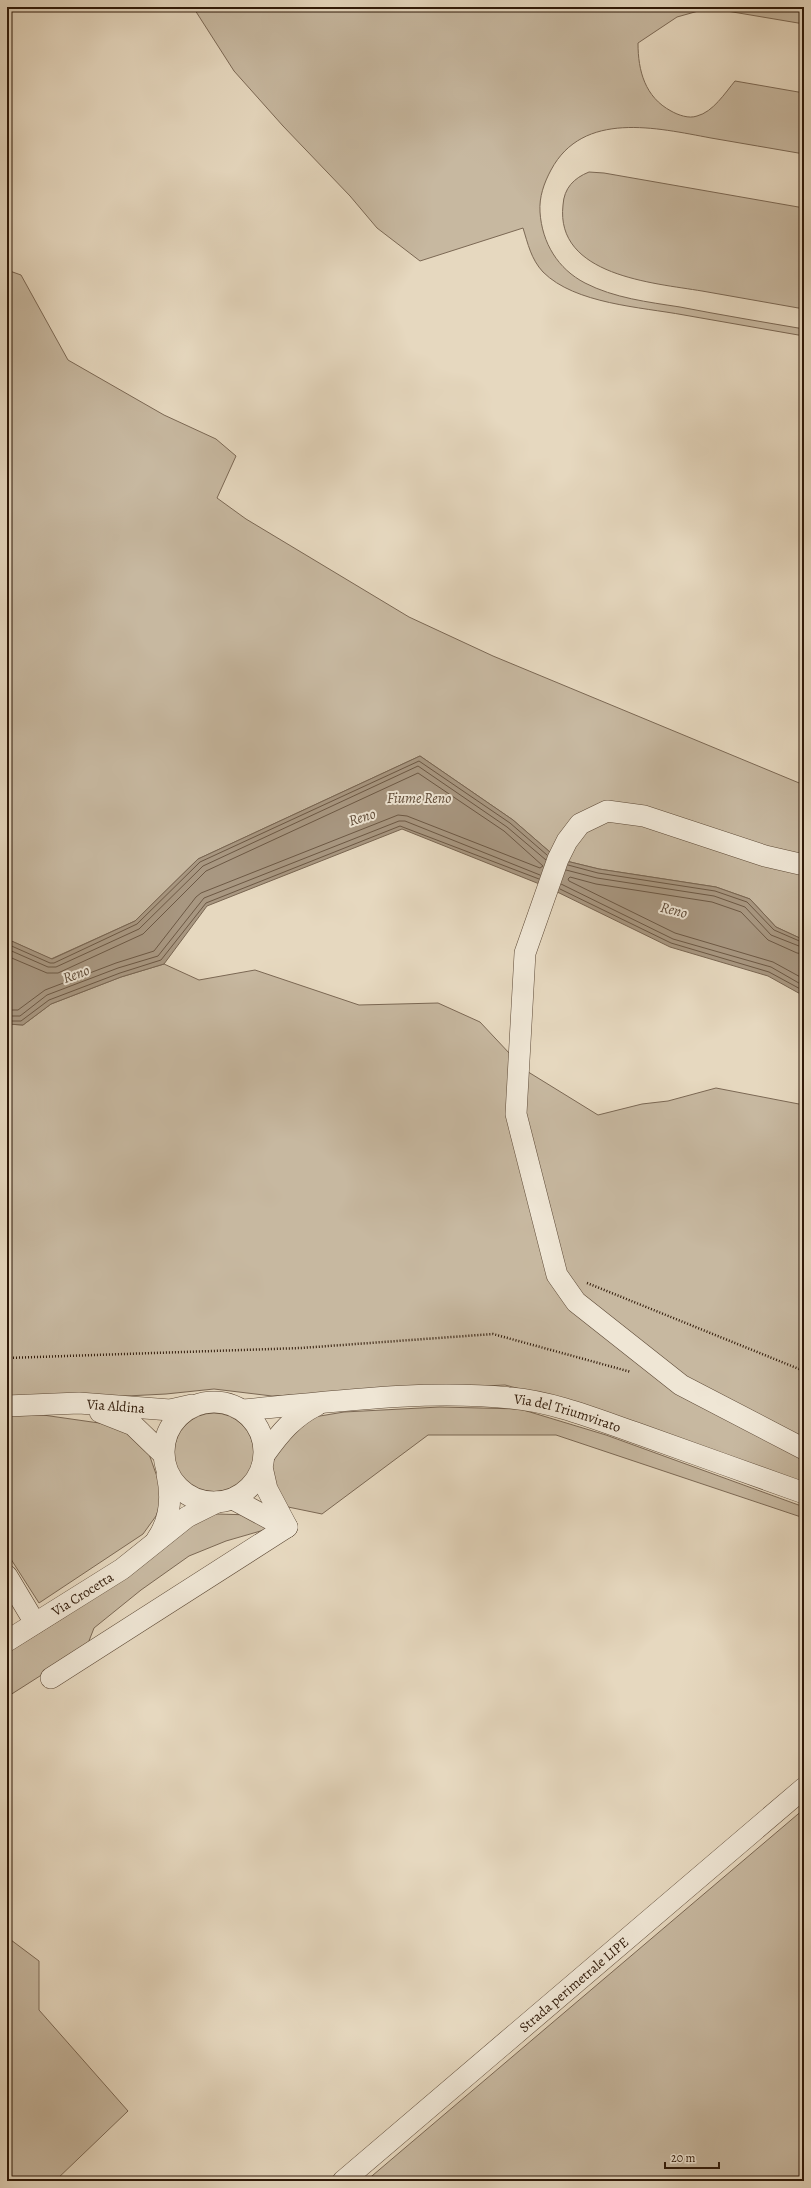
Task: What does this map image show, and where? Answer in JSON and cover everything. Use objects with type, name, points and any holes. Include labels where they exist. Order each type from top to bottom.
[{"type":"street","points":[[804,865],[752,852],[644,816],[607,811],[580,824],[567,840],[558,859],[525,953],[516,1114],[557,1276],[576,1302],[681,1385],[804,1449]]},
{"type":"street","name":"Via del Triumvirato","points":[[243,1410],[397,1396],[464,1395],[513,1398],[554,1406],[598,1420],[804,1493]]},
{"type":"street","points":[[263,1460],[256,1480],[246,1491],[225,1500],[203,1502],[180,1490],[171,1480],[164,1461],[165,1439],[171,1424],[182,1413],[195,1405],[220,1401],[243,1410],[253,1419],[264,1442],[263,1460],[267,1490],[286,1528]]},
{"type":"street","name":"Via del Triumvirato","points":[[263,1460],[284,1428],[301,1413],[321,1403]]},
{"type":"street","name":"Via Aldina","points":[[7,1406],[36,1404],[93,1404],[170,1410],[195,1405]]},
{"type":"street","name":"Via Aldina","points":[[36,1404],[104,1412],[117,1417],[133,1425],[164,1461]]},
{"type":"street","name":"Via Crocetta","points":[[155,1542],[168,1517],[171,1503],[171,1490],[164,1461]]},
{"type":"street","points":[[225,1500],[286,1528]]},
{"type":"street","name":"Via Crocetta","points":[[7,1641],[122,1569],[187,1517],[225,1500]]},
{"type":"street","points":[[51,1678],[286,1528]]},
{"type":"street","points":[[9,1584],[35,1624]]},
{"type":"street","name":"Strada perimetrale LIPE","points":[[343,2181],[804,1788]]},
{"type":"path","points":[[557,1276],[598,1286],[656,1312],[804,1371]]},
{"type":"path","points":[[7,1358],[302,1348],[493,1334],[636,1373]]},
{"type":"shaded area","points":[[193,7],[804,7],[804,24],[709,8],[677,17],[638,43],[638,53],[642,73],[649,91],[662,105],[671,111],[687,117],[694,117],[708,111],[718,102],[735,81],[804,93],[804,154],[668,130],[623,128],[601,131],[582,138],[565,151],[551,170],[546,180],[542,190],[540,212],[544,234],[553,254],[559,263],[575,277],[585,283],[631,299],[804,329],[804,336],[590,298],[556,283],[543,272],[530,251],[523,228],[420,261],[377,228],[350,196],[283,126],[234,71]]},
{"type":"shaded area","points":[[589,172],[604,173],[804,208],[804,309],[635,279],[612,272],[591,261],[575,247],[565,229],[563,205],[565,194],[571,184],[579,177]]},
{"type":"shaded area","points":[[7,270],[21,275],[68,360],[164,415],[216,439],[236,456],[217,498],[246,519],[409,617],[493,656],[804,785],[804,940],[776,927],[750,899],[716,887],[599,869],[558,859],[513,820],[420,756],[198,859],[135,921],[51,959],[7,939]]},
{"type":"shaded area","points":[[164,964],[199,980],[255,970],[359,1005],[438,1003],[480,1022],[525,1070],[598,1115],[642,1104],[668,1101],[716,1088],[804,1105],[804,1483],[592,1408],[505,1385],[272,1396],[214,1389],[166,1394],[7,1402],[7,1024],[23,1025],[51,1004],[121,977]]},
{"type":"shaded area","points":[[440,1407],[520,1409],[606,1435],[804,1507],[804,1518],[556,1435],[428,1435],[322,1514],[288,1507],[268,1483],[272,1458],[276,1449],[314,1417],[344,1412]]},
{"type":"shaded area","points":[[214,1413],[229,1416],[242,1425],[251,1438],[254,1453],[251,1468],[242,1481],[229,1490],[214,1493],[199,1490],[186,1481],[177,1468],[174,1453],[177,1438],[186,1425],[199,1416]]},
{"type":"shaded area","points":[[43,1415],[99,1423],[117,1427],[132,1434],[149,1454],[161,1488],[162,1499],[156,1516],[143,1534],[39,1603],[7,1553],[7,1416]]},
{"type":"shaded area","points":[[217,1514],[252,1515],[271,1528],[226,1541],[189,1556],[141,1590],[94,1628],[87,1646],[7,1697],[7,1653],[65,1617],[197,1518]]},
{"type":"shaded area","points":[[804,1809],[804,2181],[366,2181]]},
{"type":"shaded area","points":[[7,1937],[39,1961],[39,2010],[128,2111],[55,2181],[7,2181]]},
{"type":"water","name":"Fiume Reno","points":[[420,756],[513,820],[558,859],[599,869],[716,887],[750,899],[776,927],[804,940],[804,996],[768,976],[670,947],[547,887],[402,829],[207,906],[164,964],[121,977],[51,1004],[23,1025],[7,1024],[7,939],[52,959],[135,921],[198,859]]},
{"type":"water label","name":"Reno","points":[[362,817]]},
{"type":"water label","name":"Reno","points":[[674,910]]},
{"type":"water label","name":"Reno","points":[[76,974]]}]
